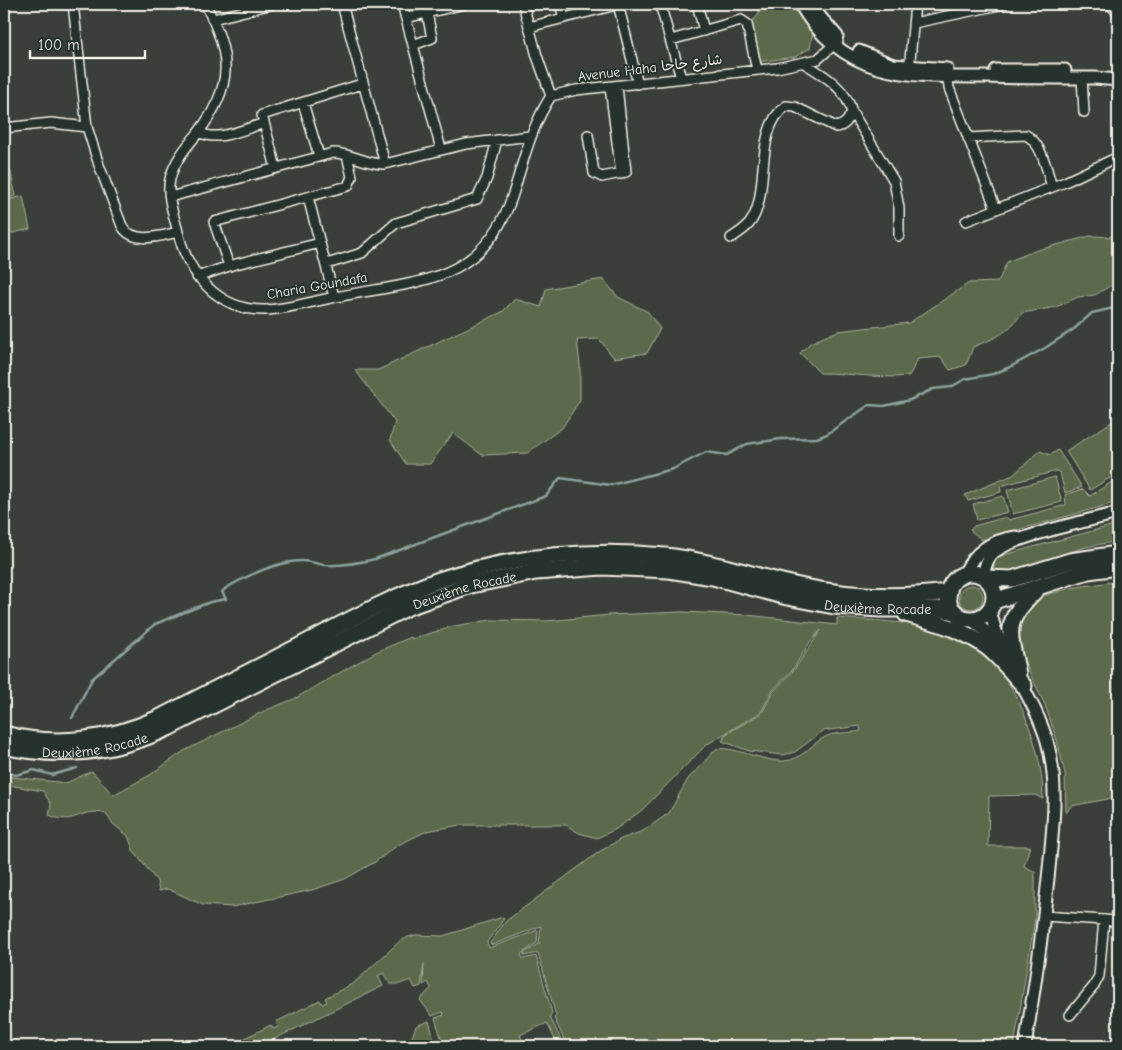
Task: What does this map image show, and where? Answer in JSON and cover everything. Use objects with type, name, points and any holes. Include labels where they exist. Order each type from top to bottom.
[{"type":"highway","name":"Deuxième Rocade","points":[[4,734],[36,740],[64,741],[92,739],[133,729],[159,718],[396,597],[462,573],[529,559],[583,554],[645,554],[706,563],[791,584],[846,594],[897,596],[948,592]]},
{"type":"highway","points":[[1118,554],[1070,561],[1012,579],[984,577],[974,573],[964,574],[954,580],[948,592],[950,605],[955,612],[971,619],[984,615],[992,605],[1039,586],[1088,571],[1118,567]]},
{"type":"highway","name":"Deuxième Rocade","points":[[4,746],[45,753],[76,753],[108,749],[138,740],[176,724],[408,607],[471,585],[536,572],[602,567],[669,570],[713,578],[818,603],[888,610],[932,608],[955,612]]},
{"type":"highway","points":[[1088,571],[1118,576]]},
{"type":"highway","points":[[984,577],[993,588],[992,605]]},
{"type":"highway","points":[[1021,680],[1010,635],[1011,621],[1016,610],[1039,586]]},
{"type":"highway","points":[[888,610],[938,623],[975,639],[996,655],[1021,680]]},
{"type":"street","points":[[73,4],[87,127],[99,165],[125,230],[129,234],[143,238],[178,232]]},
{"type":"street","name":"Charia Goundafa","points":[[205,4],[213,19],[224,51],[225,84],[216,107],[173,169],[168,187],[178,232],[188,263],[197,277],[217,296],[247,308],[281,308],[431,278],[449,272],[474,257],[496,232],[506,215],[530,136],[551,96]]},
{"type":"street","points":[[213,19],[272,4]]},
{"type":"street","points":[[342,4],[385,164]]},
{"type":"street","points":[[402,4],[441,149]]},
{"type":"street","points":[[406,18],[464,4]]},
{"type":"street","points":[[523,4],[551,96]]},
{"type":"street","points":[[560,4],[564,18]]},
{"type":"street","points":[[529,27],[619,4],[638,84]]},
{"type":"street","points":[[660,4],[681,78]]},
{"type":"street","points":[[697,4],[704,31]]},
{"type":"street","points":[[800,4],[819,30],[838,42]]},
{"type":"street","points":[[809,4],[848,54],[876,68],[1118,80]]},
{"type":"street","points":[[909,71],[915,4]]},
{"type":"street","points":[[914,23],[1004,4]]},
{"type":"street","points":[[1110,4],[1118,13]]},
{"type":"street","points":[[413,45],[432,38],[427,13]]},
{"type":"street","points":[[671,40],[742,20],[746,21],[757,70]]},
{"type":"street","name":"Avenue Haha شارع حاحا","points":[[551,96],[564,92],[804,63],[818,59],[838,42]]},
{"type":"street","points":[[804,63],[845,94],[852,112],[894,181],[899,208],[899,236]]},
{"type":"street","points":[[1022,74],[1092,70],[1118,73]]},
{"type":"street","points":[[947,73],[968,138],[996,209]]},
{"type":"street","points":[[1082,78],[1084,112]]},
{"type":"street","points":[[276,168],[262,124],[263,114],[362,84]]},
{"type":"street","points":[[588,135],[594,173],[602,177],[624,172],[613,86]]},
{"type":"street","points":[[302,103],[319,156]]},
{"type":"street","points":[[731,238],[750,224],[756,208],[768,132],[776,113],[786,106],[795,107],[836,127],[842,126],[852,112]]},
{"type":"street","points":[[4,128],[51,124],[87,127]]},
{"type":"street","points":[[198,132],[207,136],[218,136],[262,124]]},
{"type":"street","points":[[968,138],[1026,135],[1039,150],[1052,187]]},
{"type":"street","points":[[170,197],[319,156],[338,153],[373,163],[385,164],[441,149],[530,136]]},
{"type":"street","points":[[326,264],[359,255],[396,223],[477,199],[487,178],[497,140]]},
{"type":"street","points":[[230,266],[214,222],[351,184],[352,177],[347,155]]},
{"type":"street","points":[[966,221],[1052,187],[1118,157]]},
{"type":"street","points":[[308,197],[334,298]]},
{"type":"street","points":[[197,277],[230,266],[320,243]]},
{"type":"street","points":[[984,577],[992,555],[1027,537],[1118,513]]},
{"type":"street","points":[[964,574],[973,558],[988,546],[1013,537],[1027,537]]},
{"type":"street","points":[[992,605],[1000,644],[1021,680],[1047,741],[1054,783],[1053,824],[1044,916],[1025,1046]]},
{"type":"street","points":[[971,619],[1000,644]]},
{"type":"street","points":[[1118,802],[1118,810]]},
{"type":"street","points":[[1044,916],[1118,921]]},
{"type":"street","points":[[1070,1015],[1094,986],[1099,976],[1104,920]]},
{"type":"green space","points":[[758,4],[792,4],[813,32],[810,48],[795,57],[757,62],[749,25],[759,14]]},
{"type":"green space","points":[[4,151],[6,151],[16,196],[4,199]]},
{"type":"green space","points":[[23,196],[30,229],[9,234],[4,201]]},
{"type":"green space","points":[[1090,236],[1118,237],[1118,277],[1113,284],[1095,295],[1078,297],[1056,307],[1022,313],[1001,334],[973,347],[966,365],[950,370],[941,357],[918,359],[909,376],[887,377],[820,373],[800,353],[810,343],[838,331],[909,323],[969,283],[998,282],[1007,262],[1034,251]]},
{"type":"green space","points":[[603,279],[618,297],[648,312],[660,329],[647,353],[614,358],[599,339],[577,340],[580,365],[580,400],[562,428],[527,453],[482,455],[453,433],[430,464],[406,464],[390,440],[395,422],[355,370],[378,370],[502,312],[515,299],[541,307],[546,289]]},
{"type":"green space","points":[[1118,418],[1118,473],[1090,490],[1066,451]]},
{"type":"green space","points":[[1058,450],[1082,487],[1065,493],[1060,473],[1057,471],[1000,486],[1001,492],[968,501],[965,495],[1013,475],[1040,451],[1050,455]]},
{"type":"green space","points":[[1055,477],[1062,502],[1013,514],[1007,490]]},
{"type":"green space","points":[[1118,478],[1118,502],[982,540],[970,530],[974,526],[1006,517],[1009,520],[1066,505],[1065,495],[1083,489],[1090,496]]},
{"type":"green space","points":[[1003,496],[1008,512],[977,520],[973,504]]},
{"type":"green space","points":[[1118,524],[1118,541],[1086,547],[1006,572],[993,569],[995,560],[1000,556]]},
{"type":"green space","points":[[1118,581],[1118,791],[1113,798],[1071,806],[1066,813],[1065,774],[1057,740],[1045,705],[1017,646],[1015,631],[1031,599],[1071,588]]},
{"type":"green space","points":[[971,585],[980,588],[983,597],[980,606],[971,609],[962,606],[959,597],[962,588]]},
{"type":"green space","points":[[682,612],[747,615],[837,625],[837,618],[897,622],[923,626],[948,633],[970,644],[990,659],[1008,681],[1023,711],[1035,743],[1042,776],[1043,799],[1035,795],[989,796],[988,846],[1030,846],[1024,866],[1035,872],[1035,919],[1014,1046],[567,1046],[554,1018],[556,1016],[538,953],[524,956],[524,953],[539,944],[541,926],[492,945],[490,943],[506,921],[599,852],[621,839],[643,831],[669,813],[688,779],[716,749],[730,749],[776,761],[784,761],[796,758],[827,736],[861,731],[860,726],[823,731],[795,752],[783,755],[749,751],[722,741],[726,734],[762,713],[773,692],[794,670],[821,630],[810,642],[793,669],[772,691],[761,712],[706,745],[642,810],[616,829],[597,838],[579,833],[566,825],[460,825],[427,831],[398,845],[375,862],[345,879],[312,890],[232,907],[203,905],[168,889],[159,891],[157,881],[134,852],[128,836],[112,823],[106,814],[90,812],[72,818],[58,818],[49,815],[51,804],[43,791],[9,785],[4,781],[4,776],[66,783],[92,771],[113,795],[150,775],[184,751],[264,711],[294,699],[376,652],[411,637],[412,639],[454,626],[491,620],[548,621],[609,615]]},
{"type":"green space","points":[[503,917],[504,919],[487,942],[489,948],[538,930],[537,943],[521,954],[523,959],[536,956],[552,1013],[550,1017],[564,1046],[558,1046],[547,1023],[520,1035],[525,1046],[437,1046],[443,1044],[435,1018],[444,1015],[443,1012],[432,1016],[420,1000],[431,988],[428,982],[423,985],[424,964],[421,986],[415,988],[411,980],[400,984],[390,984],[383,973],[378,976],[383,986],[260,1046],[229,1046],[271,1025],[273,1029],[278,1027],[276,1022],[320,1000],[322,1004],[327,1002],[325,998],[354,983],[399,942],[408,937],[416,935],[443,936]]},
{"type":"green space","points":[[429,1021],[436,1046],[409,1045],[416,1026]]},
{"type":"waterway","points":[[72,718],[92,679],[155,624],[210,602],[226,599],[222,592],[226,588],[263,570],[293,562],[305,561],[325,565],[338,565],[375,559],[546,496],[560,478],[611,485],[673,469],[706,452],[727,455],[747,444],[781,439],[817,438],[827,434],[869,405],[884,406],[910,400],[933,389],[951,387],[965,379],[993,374],[1010,367],[1045,348],[1074,329],[1092,313],[1118,307]]},
{"type":"waterway","points":[[4,772],[16,775],[34,770],[52,775],[77,768]]}]
